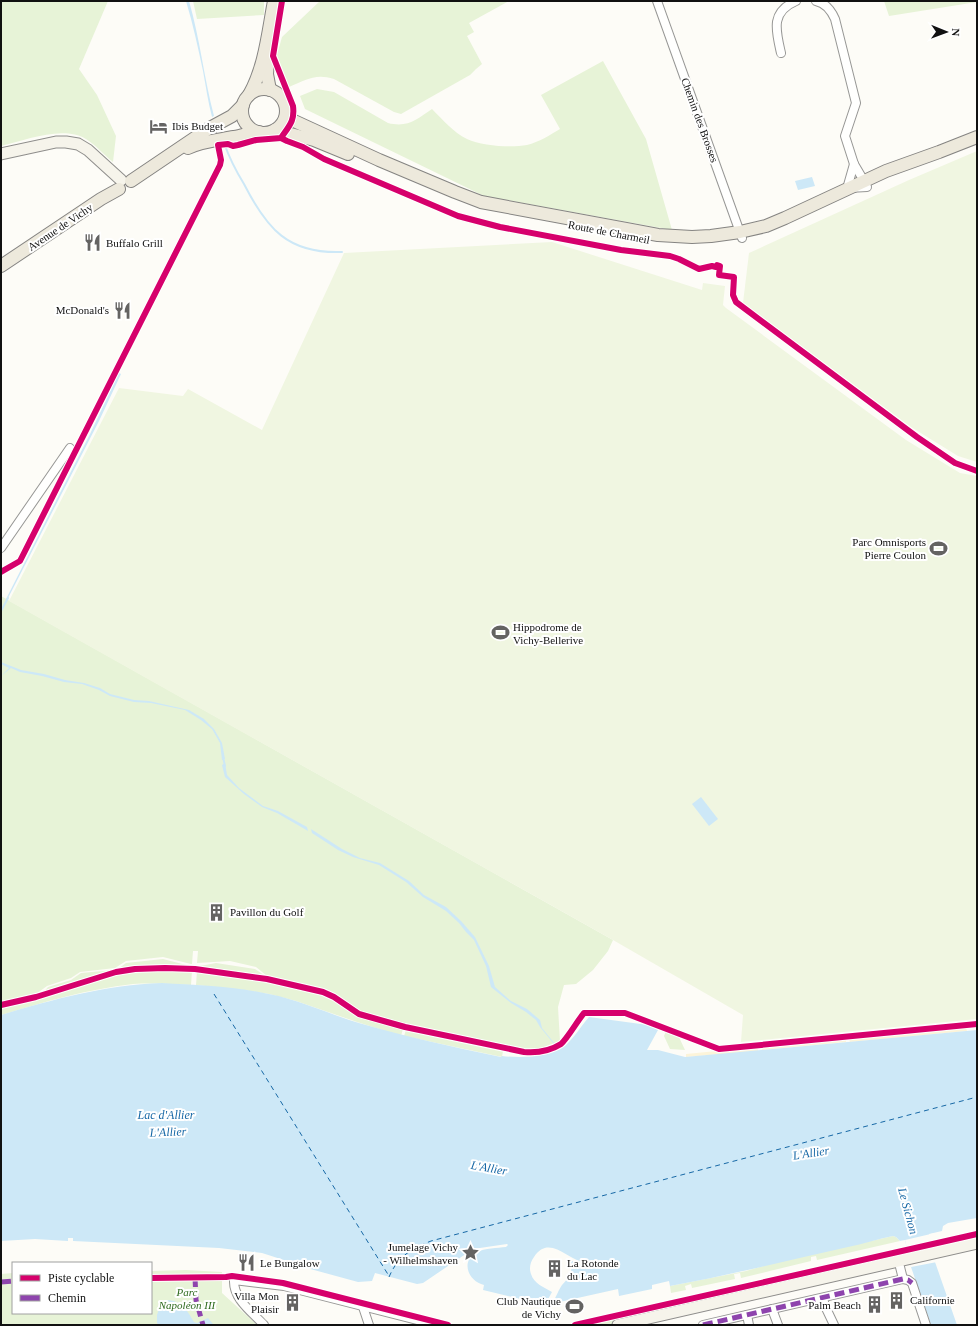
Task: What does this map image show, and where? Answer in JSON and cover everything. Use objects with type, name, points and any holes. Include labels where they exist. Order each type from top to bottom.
[{"type":"main road","points":[[246,100],[259,90],[270,90],[280,95],[284,100],[286,111],[283,122],[275,130],[264,133],[258,132],[245,122],[242,110],[246,100],[254,86],[263,59],[274,1]]},
{"type":"main road","points":[[270,90],[267,74],[267,61],[278,1]]},
{"type":"main road","name":"Avenue de Vichy","points":[[1,266],[124,183],[232,116],[246,100]]},
{"type":"main road","name":"Route de Charmeil","points":[[286,111],[292,120],[379,160],[481,202],[658,235],[692,237],[753,236],[792,222],[834,203],[886,171],[977,137]]},
{"type":"main road","name":"Route de Charmeil","points":[[275,130],[314,140],[450,198],[479,208],[523,218],[609,230],[658,242],[698,244],[741,235],[860,186]]},
{"type":"main road","name":"Avenue de Vichy","points":[[172,154],[197,144],[236,137],[249,132],[258,132]]},
{"type":"main road","points":[[1,154],[44,144],[66,142],[78,144],[88,150],[124,183]]},
{"type":"main road","points":[[644,1325],[905,1264],[977,1244]]},
{"type":"main road","points":[[943,1254],[977,1249]]},
{"type":"main road","points":[[618,1325],[905,1264]]},
{"type":"street","name":"Chemin des Brosses","points":[[657,1],[741,235]]},
{"type":"street","points":[[781,53],[776,32],[779,13],[789,4],[796,1]]},
{"type":"street","points":[[816,1],[824,3],[835,19],[856,103],[845,136],[854,164],[860,186],[848,185],[854,164]]},
{"type":"street","points":[[1,548],[70,448]]},
{"type":"street","points":[[903,1279],[905,1264]]},
{"type":"street","points":[[703,1325],[903,1279],[912,1283],[926,1325]]},
{"type":"street","points":[[264,1325],[239,1299],[234,1287],[234,1280],[284,1286],[437,1325]]},
{"type":"street","points":[[823,1298],[834,1325]]},
{"type":"street","points":[[363,1307],[369,1325]]},
{"type":"street","points":[[772,1309],[778,1325]]},
{"type":"street","points":[[747,1315],[749,1325]]},
{"type":"green space","points":[[1,1],[108,1],[79,69],[97,95],[116,136],[113,162],[86,139],[67,133],[56,133],[33,137],[1,146]]},
{"type":"green space","points":[[193,1],[264,1],[264,15],[197,19]]},
{"type":"green space","points":[[320,1],[509,1],[469,23],[474,32],[467,36],[482,64],[470,75],[401,114],[394,112],[334,79],[327,77],[311,78],[289,87],[277,55],[282,37]]},
{"type":"green space","points":[[884,1],[977,1],[977,2],[889,16]]},
{"type":"green space","points":[[603,61],[646,139],[672,230],[484,196],[305,109],[300,96],[317,89],[334,92],[388,123],[395,124],[412,122],[432,109],[453,129],[467,139],[488,145],[520,146],[536,142],[560,129],[541,95]]},
{"type":"green space","points":[[977,151],[977,462],[958,456],[911,427],[743,303],[749,253],[909,180]]},
{"type":"green space","name":"Hippodrome de Vichy-Bellerive","points":[[552,242],[702,290],[703,283],[725,286],[723,305],[726,308],[906,440],[960,473],[977,476],[977,1019],[741,1042],[743,1015],[613,940],[9,601],[119,388],[183,396],[188,389],[262,430],[344,253]]},
{"type":"green space","points":[[1,596],[613,940],[608,951],[593,970],[576,984],[564,985],[558,1007],[560,1041],[541,1048],[522,1050],[406,1025],[361,1012],[342,999],[323,990],[267,976],[256,967],[230,961],[197,963],[198,951],[193,951],[192,964],[163,957],[126,961],[115,968],[80,972],[71,978],[47,986],[36,994],[1,1003]]},
{"type":"green space","points":[[163,959],[190,966],[144,966],[118,969],[126,963]]},
{"type":"green space","points":[[216,963],[255,969],[264,975],[200,966]]},
{"type":"green space","points":[[114,970],[43,993],[48,987],[71,980],[81,973]]},
{"type":"green space","points":[[137,971],[192,971],[191,985],[133,984],[116,986],[66,996],[1,1015],[1,1008],[66,991],[113,976]]},
{"type":"green space","points":[[197,971],[251,978],[325,995],[360,1016],[403,1029],[401,1036],[296,1001],[269,994],[196,985]]},
{"type":"green space","points":[[406,1030],[503,1051],[502,1057],[404,1036]]},
{"type":"green space","points":[[666,1031],[678,1035],[685,1050],[670,1049],[664,1036]]},
{"type":"green space","points":[[893,1236],[900,1241],[817,1260],[816,1256],[811,1257],[811,1261],[741,1278],[740,1273],[734,1274],[735,1279],[692,1288],[691,1284],[685,1286],[686,1290],[671,1293],[670,1286],[746,1271],[773,1263]]},
{"type":"green space","points":[[903,1251],[905,1258],[821,1277],[820,1270]]},
{"type":"green space","name":"Parc Napoléon III","points":[[186,1270],[222,1272],[222,1293],[257,1325],[1,1325],[1,1274],[12,1273],[12,1314],[152,1314],[152,1271]]},
{"type":"green space","points":[[814,1272],[816,1278],[745,1295],[743,1288]]},
{"type":"green space","points":[[634,1313],[635,1319],[610,1325],[581,1325]]},
{"type":"sand","points":[[966,1028],[967,1031],[850,1042],[849,1039]]},
{"type":"sand","points":[[846,1039],[846,1042],[762,1050],[761,1047]]},
{"type":"sand","points":[[758,1047],[758,1051],[686,1057],[686,1054]]},
{"type":"water","points":[[186,1],[189,1],[196,30],[214,116],[212,117],[203,71]]},
{"type":"water","points":[[812,177],[815,186],[798,190],[795,181]]},
{"type":"water","points":[[119,373],[121,374],[99,421],[7,600],[6,599],[90,434]]},
{"type":"water","points":[[1,662],[21,670],[84,683],[100,688],[110,694],[189,710],[204,719],[214,729],[222,743],[225,759],[222,760],[220,743],[212,729],[185,710],[151,703],[134,702],[110,696],[82,684],[64,682],[20,672],[11,668],[1,676],[9,668],[1,664]]},
{"type":"water","points":[[225,763],[227,775],[239,788],[263,806],[278,811],[307,827],[308,831],[277,813],[262,807],[244,794],[225,777],[222,765]]},
{"type":"water","points":[[701,797],[718,819],[709,826],[692,804]]},
{"type":"water","points":[[311,829],[342,849],[360,858],[380,863],[409,881],[424,895],[446,907],[475,937],[489,966],[495,987],[511,1001],[527,1009],[540,1020],[542,1028],[555,1044],[540,1027],[536,1020],[491,987],[486,966],[474,940],[446,911],[423,897],[406,882],[379,865],[353,857],[338,850],[312,833]]},
{"type":"water","name":"Lac d'Allier","points":[[162,983],[202,985],[256,991],[292,1000],[377,1028],[430,1042],[501,1057],[535,1056],[559,1050],[568,1043],[589,1017],[648,1025],[658,1030],[647,1050],[658,1050],[685,1057],[977,1030],[977,1218],[948,1223],[943,1226],[942,1231],[929,1234],[935,1262],[957,1325],[931,1325],[911,1267],[905,1240],[900,1241],[893,1236],[692,1282],[670,1286],[669,1281],[652,1285],[652,1289],[619,1296],[618,1289],[555,1303],[553,1302],[562,1285],[571,1274],[571,1267],[568,1259],[583,1266],[599,1263],[596,1260],[583,1262],[558,1250],[546,1248],[534,1257],[530,1268],[534,1280],[552,1292],[545,1305],[483,1290],[484,1285],[478,1283],[470,1275],[468,1265],[472,1256],[477,1252],[491,1248],[506,1247],[508,1245],[507,1244],[473,1249],[423,1283],[417,1284],[375,1273],[372,1281],[358,1282],[303,1267],[290,1261],[262,1253],[219,1248],[73,1241],[73,1238],[68,1238],[68,1241],[35,1239],[1,1241],[1,1015],[100,990],[141,984]]},
{"type":"water","points":[[167,1300],[177,1302],[184,1307],[194,1322],[197,1323],[208,1318],[213,1324],[219,1325],[159,1325],[157,1323],[157,1315],[161,1303]]},
{"type":"pier","points":[[935,1233],[936,1235],[931,1236],[937,1262],[911,1267],[905,1240]]},
{"type":"waterway","points":[[224,143],[233,164],[261,214],[281,236],[307,249],[342,252]]},
{"type":"waterway","points":[[1,611],[8,598]]},
{"type":"waterway","points":[[223,757],[225,766]]},
{"type":"ferry route","points":[[214,994],[389,1276]]},
{"type":"ferry route","points":[[389,1277],[401,1258],[411,1250],[431,1241],[977,1097]]},
{"type":"marked path","points":[[195,1277],[196,1300],[203,1325]]},
{"type":"marked path","points":[[703,1325],[903,1279],[912,1283]]},
{"type":"marked path","points":[[1,1282],[12,1281]]},
{"type":"cycle path","points":[[1,572],[20,561],[220,165],[221,160],[218,145],[228,144],[233,146],[256,140],[281,138],[291,123],[293,106],[273,56],[282,1]]},
{"type":"cycle path","points":[[281,138],[303,147],[324,159],[458,216],[500,227],[621,250],[670,256],[699,269],[712,266],[716,267],[717,265],[720,266],[719,275],[734,277],[733,295],[736,302],[917,437],[955,463],[977,471]]},
{"type":"cycle path","points":[[1,1005],[36,997],[116,972],[135,969],[165,968],[195,969],[267,979],[323,992],[334,997],[359,1014],[405,1027],[524,1052],[543,1051],[561,1044],[584,1013],[625,1013],[719,1049],[977,1024]]},
{"type":"cycle path","points":[[575,1325],[977,1234]]},
{"type":"cycle path","points":[[152,1278],[232,1276],[283,1283],[448,1325]]},
{"type":"place","name":"Ibis Budget","points":[[159,126]]},
{"type":"place","name":"Buffalo Grill","points":[[93,243]]},
{"type":"place","name":"McDonald's","points":[[122,310]]},
{"type":"place","name":"Parc Omnisports Pierre Coulon","points":[[939,548]]},
{"type":"place","name":"Hippodrome de Vichy-Bellerive","points":[[500,633]]},
{"type":"place","name":"Pavillon du Golf","points":[[217,912]]},
{"type":"place","name":"Jumelage Vichy - Wilhelmshaven","points":[[471,1253]]},
{"type":"place","name":"Le Bungalow","points":[[247,1263]]},
{"type":"place","name":"La Rotonde du Lac","points":[[554,1269]]},
{"type":"place","name":"Californie","points":[[897,1300]]},
{"type":"place","name":"Villa Mon Plaisir","points":[[292,1302]]},
{"type":"place","name":"Palm Beach","points":[[874,1305]]},
{"type":"place","name":"Club Nautique de Vichy","points":[[574,1307]]},
{"type":"water label","name":"L'Allier","points":[[168,1132]]},
{"type":"water label","name":"L'Allier","points":[[811,1153]]},
{"type":"water label","name":"L'Allier","points":[[489,1168]]},
{"type":"water label","name":"Le Sichon","points":[[908,1211]]}]
